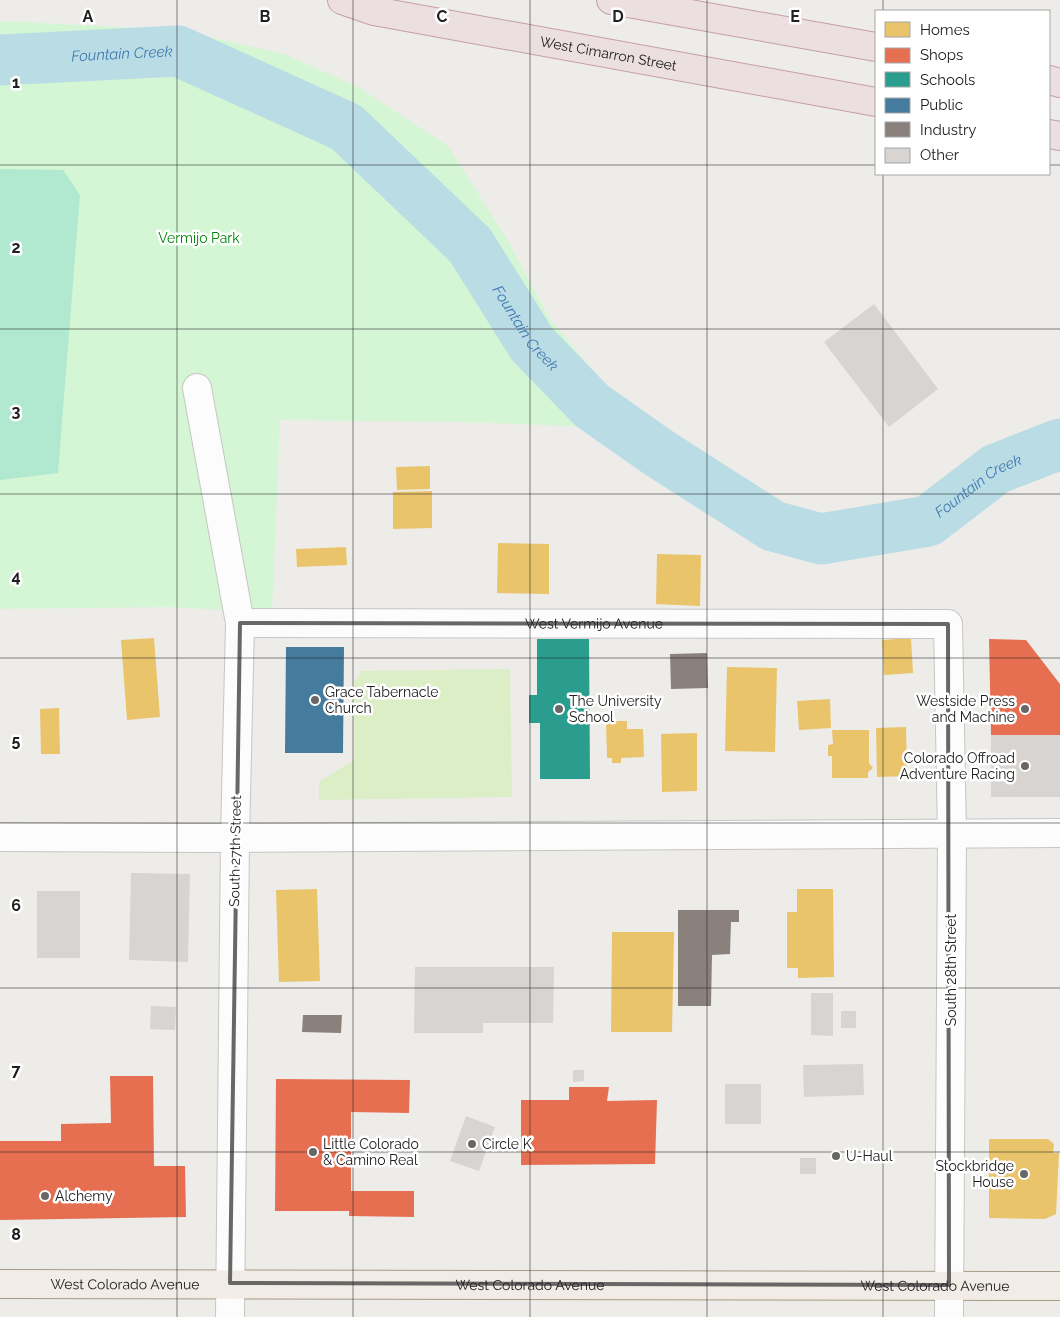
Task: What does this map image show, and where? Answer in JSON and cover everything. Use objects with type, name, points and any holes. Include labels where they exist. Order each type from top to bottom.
[{"type":"highway","name":"West Cimarron Street","points":[[342,0],[374,10],[875,102]]},
{"type":"highway","points":[[611,0],[875,47]]},
{"type":"main road","name":"West Colorado Avenue","points":[[0,1284],[1060,1286]]},
{"type":"street","name":"South 27th Street","points":[[197,388],[240,623],[235,838],[230,1317]]},
{"type":"street","name":"West Vermijo Avenue","points":[[240,623],[948,624]]},
{"type":"street","name":"South 28th Street","points":[[948,624],[952,835],[949,1317]]},
{"type":"street","points":[[0,837],[235,838],[1060,833]]},
{"type":"highlighted area","points":[[240,623],[948,624],[949,1285],[230,1283]]},
{"type":"green space","name":"Vermijo Park","points":[[0,21],[178,30],[284,54],[358,87],[448,146],[507,239],[550,319],[610,391],[656,429],[460,422],[280,420],[272,613],[170,607],[0,609]]},
{"type":"green space","points":[[0,169],[63,170],[80,195],[58,473],[0,480]]},
{"type":"green space","points":[[510,669],[512,797],[319,800],[319,782],[354,760],[354,681],[360,675],[360,671]]},
{"type":"building: Homes","points":[[430,466],[430,489],[397,490],[396,467]]},
{"type":"building: Homes","points":[[432,491],[432,528],[393,529],[393,492]]},
{"type":"building: Homes","points":[[498,543],[549,544],[549,594],[497,593]]},
{"type":"building: Homes","points":[[346,547],[347,565],[297,567],[296,549]]},
{"type":"building: Homes","points":[[657,554],[701,555],[700,606],[656,604]]},
{"type":"building: Homes","points":[[154,638],[160,717],[127,720],[121,640]]},
{"type":"building: Homes","points":[[911,638],[913,673],[884,675],[882,640]]},
{"type":"building: Homes","points":[[727,667],[777,668],[775,752],[725,751]]},
{"type":"building: Homes","points":[[830,699],[831,728],[799,730],[797,701]]},
{"type":"building: Homes","points":[[59,708],[60,754],[41,754],[40,709]]},
{"type":"building: Homes","points":[[606,721],[627,721],[627,729],[643,729],[644,757],[621,758],[621,763],[612,763],[612,758],[607,758]]},
{"type":"building: Homes","points":[[906,727],[907,776],[877,777],[876,728]]},
{"type":"building: Homes","points":[[832,730],[869,730],[869,763],[873,768],[868,772],[868,778],[832,778],[832,756],[828,756],[828,745],[833,744]]},
{"type":"building: Homes","points":[[697,733],[697,791],[662,792],[661,734]]},
{"type":"building: Homes","points":[[317,889],[320,981],[279,982],[276,890]]},
{"type":"building: Homes","points":[[797,889],[833,889],[834,977],[798,978],[798,968],[787,968],[787,912],[797,912]]},
{"type":"building: Homes","points":[[612,932],[674,932],[672,1032],[611,1032]]},
{"type":"building: Homes","name":"Stockbridge House","points":[[989,1139],[1048,1139],[1054,1144],[1053,1153],[1059,1153],[1056,1214],[1045,1219],[989,1218]]},
{"type":"building: Shops","name":"Westside Press and Machine","points":[[989,639],[1026,640],[1060,684],[1060,735],[991,735]]},
{"type":"building: Shops","points":[[110,1076],[153,1076],[154,1166],[185,1166],[186,1217],[0,1220],[0,1141],[61,1141],[61,1124],[111,1123]]},
{"type":"building: Shops","name":"Little Colorado & Camino Real","points":[[276,1079],[410,1080],[409,1113],[351,1112],[351,1191],[414,1191],[414,1217],[349,1216],[349,1211],[275,1211]]},
{"type":"building: Shops","name":"Circle K","points":[[569,1087],[609,1087],[607,1101],[657,1100],[655,1164],[521,1165],[521,1100],[569,1100]]},
{"type":"building: Schools","name":"The University School","points":[[537,639],[589,639],[590,779],[540,779],[540,723],[529,723],[529,695],[537,695]]},
{"type":"building: Public","name":"Grace Tabernacle Church","points":[[286,647],[344,647],[343,753],[285,753]]},
{"type":"building: Industry","points":[[707,653],[708,688],[671,689],[670,654]]},
{"type":"building: Industry","points":[[678,910],[739,910],[739,922],[731,922],[730,954],[712,955],[711,1006],[678,1006]]},
{"type":"building: Industry","points":[[303,1015],[342,1015],[341,1033],[302,1032]]},
{"type":"building: Other","points":[[874,304],[938,389],[889,427],[824,342]]},
{"type":"building: Other","name":"Colorado Offroad Adventure Racing","points":[[991,735],[1060,735],[1060,797],[991,797]]},
{"type":"building: Other","points":[[131,873],[190,874],[188,962],[129,960]]},
{"type":"building: Other","points":[[37,891],[80,891],[80,958],[37,958]]},
{"type":"building: Other","points":[[415,967],[554,967],[553,1023],[483,1023],[483,1033],[414,1033]]},
{"type":"building: Other","points":[[811,993],[833,993],[833,1036],[811,1035]]},
{"type":"building: Other","points":[[151,1006],[176,1007],[175,1030],[150,1029]]},
{"type":"building: Other","points":[[841,1011],[856,1011],[856,1028],[841,1028]]},
{"type":"building: Other","points":[[863,1064],[864,1095],[804,1097],[803,1065]]},
{"type":"building: Other","points":[[573,1070],[584,1070],[584,1081],[573,1082]]},
{"type":"building: Other","points":[[725,1084],[761,1084],[761,1124],[725,1124]]},
{"type":"building: Other","name":"Circle K","points":[[466,1116],[495,1127],[479,1171],[450,1161]]},
{"type":"building: Other","points":[[800,1158],[816,1158],[816,1174],[800,1174]]},
{"type":"waterway","name":"Fountain Creek","points":[[0,60],[178,51],[346,127],[470,245],[532,344],[592,406],[659,453],[773,526],[821,539],[928,521],[996,469],[1060,444]]},
{"type":"place","name":"Grace Tabernacle Church","points":[[315,700]]},
{"type":"place","name":"The University School","points":[[559,709]]},
{"type":"place","name":"Westside Press and Machine","points":[[1025,709]]},
{"type":"place","name":"Colorado Offroad Adventure Racing","points":[[1025,766]]},
{"type":"place","name":"Circle K","points":[[472,1144]]},
{"type":"place","name":"Little Colorado & Camino Real","points":[[313,1152]]},
{"type":"place","name":"U-Haul","points":[[836,1156]]},
{"type":"place","name":"Stockbridge House","points":[[1024,1174]]},
{"type":"place","name":"Alchemy","points":[[45,1196]]}]
